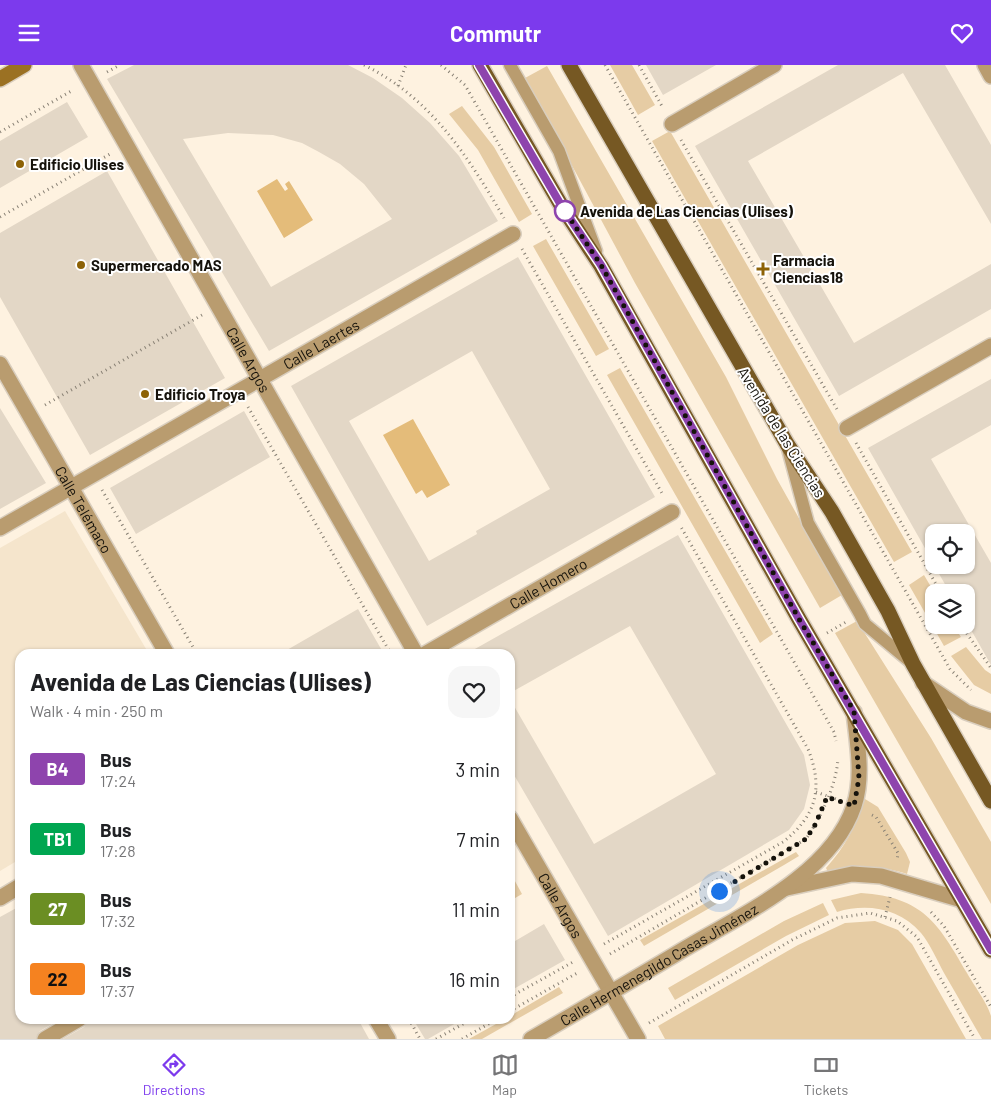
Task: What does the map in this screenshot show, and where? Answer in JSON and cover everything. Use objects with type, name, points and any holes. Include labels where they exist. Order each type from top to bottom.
[{"type":"main road","points":[[480,65],[561,205],[601,265],[799,619],[991,950]]},
{"type":"main road","name":"Avenida de las Ciencias","points":[[569,65],[787,444],[832,512],[888,611],[923,683],[991,801]]},
{"type":"street","points":[[0,79],[24,65]]},
{"type":"street","name":"Calle Argos","points":[[81,65],[413,649]]},
{"type":"street","points":[[672,123],[774,65]]},
{"type":"street","points":[[985,65],[991,75]]},
{"type":"street","name":"Calle Laertes","points":[[0,528],[513,233]]},
{"type":"street","points":[[847,428],[991,346]]},
{"type":"street","name":"Calle Telémaco","points":[[0,364],[164,649]]},
{"type":"street","name":"Calle Homero","points":[[433,649],[672,512]]},
{"type":"street","points":[[923,683],[966,712],[991,721]]},
{"type":"street","name":"Calle Hermenegildo Casas Jiménez","points":[[531,1039],[786,888],[825,853],[843,829],[854,806],[859,778],[854,711]]},
{"type":"street","name":"Calle Argos","points":[[515,827],[636,1035]]},
{"type":"street","name":"Calle Hermenegildo Casas Jiménez","points":[[786,888],[852,874],[895,878],[962,900]]},
{"type":"street","points":[[0,898],[15,889]]},
{"type":"street","points":[[44,1039],[70,1024]]},
{"type":"street","points":[[379,1024],[388,1039]]},
{"type":"lane","points":[[510,65],[559,151],[601,265]]},
{"type":"lane","points":[[787,444],[808,523],[856,608],[866,624],[913,664]]},
{"type":"path","points":[[0,132],[120,65]]},
{"type":"path","points":[[398,87],[406,65]]},
{"type":"path","points":[[441,65],[466,85],[834,733],[837,745]]},
{"type":"path","points":[[605,65],[950,669],[975,693]]},
{"type":"path","points":[[639,65],[936,584]]},
{"type":"path","points":[[0,217],[126,145]]},
{"type":"path","points":[[29,415],[218,306]]},
{"type":"path","points":[[238,410],[247,405],[388,649]]},
{"type":"path","points":[[101,487],[194,649]]},
{"type":"path","points":[[967,634],[991,668]]},
{"type":"path","points":[[609,955],[806,839],[815,825],[835,777],[838,753]]},
{"type":"path","points":[[816,792],[854,806],[876,817],[898,853],[895,878],[885,917]]},
{"type":"path","points":[[636,1035],[792,941],[836,918],[870,913],[897,921],[916,937],[975,1039]]},
{"type":"path","points":[[515,994],[577,960]]},
{"type":"path","points":[[515,1008],[580,971]]},
{"type":"path","points":[[412,1024],[420,1039]]},
{"type":"path","points":[[436,1039],[463,1024]]},
{"type":"path","points":[[462,1039],[488,1024]]},
{"type":"shaded area","points":[[610,65],[632,65],[655,105],[638,115]]},
{"type":"shaded area","points":[[547,66],[726,377],[777,479],[842,595],[820,608],[635,283],[525,78]]},
{"type":"shaded area","points":[[462,106],[494,147],[532,214],[519,222],[478,150],[449,114]]},
{"type":"shaded area","points":[[670,131],[912,552],[894,562],[652,141]]},
{"type":"shaded area","points":[[277,179],[285,191],[288,189],[285,184],[289,181],[313,220],[284,238],[257,191]]},
{"type":"shaded area","points":[[546,239],[609,349],[596,356],[533,246]]},
{"type":"shaded area","points":[[620,368],[773,634],[760,643],[607,375]]},
{"type":"shaded area","points":[[413,419],[450,485],[427,498],[422,490],[416,494],[383,435]]},
{"type":"shaded area","points":[[65,511],[146,649],[15,649],[15,862],[0,871],[0,548]]},
{"type":"shaded area","points":[[924,575],[929,584],[925,584],[925,613],[909,585]]},
{"type":"shaded area","points":[[857,621],[931,738],[991,842],[991,904],[835,633]]},
{"type":"shaded area","points":[[937,634],[959,634],[961,637],[944,646]]},
{"type":"shaded area","points":[[966,647],[985,670],[991,674],[991,694],[974,685],[951,656]]},
{"type":"shaded area","points":[[865,799],[878,807],[906,853],[910,862],[907,874],[868,867],[828,872],[826,868],[849,836]]},
{"type":"shaded area","points":[[796,852],[799,856],[644,946],[640,940]]},
{"type":"shaded area","points":[[515,881],[522,894],[515,898]]},
{"type":"shaded area","points":[[861,893],[900,900],[914,907],[937,927],[957,955],[987,1006],[991,1016],[991,1039],[982,1039],[927,942],[912,925],[893,913],[871,908],[848,909],[837,912],[831,900]]},
{"type":"shaded area","points":[[823,903],[829,915],[786,936],[675,1000],[668,988],[784,921]]},
{"type":"shaded area","points":[[875,921],[898,930],[912,944],[966,1039],[665,1039],[658,1026],[798,945],[845,923]]},
{"type":"shaded area","points":[[559,987],[563,993],[515,1020],[515,1013]]},
{"type":"shaded area","points":[[496,1024],[508,1024],[482,1039],[469,1039]]},
{"type":"building","points":[[134,65],[348,65],[373,78],[402,98],[430,123],[459,156],[498,221],[269,351],[107,79]],"holes":[[[228,133],[273,135],[302,143],[340,164],[364,184],[392,219],[271,287],[183,139]]]},
{"type":"building","points":[[646,65],[716,65],[663,95]]},
{"type":"building","points":[[838,65],[945,65],[991,145],[991,224],[903,73],[748,161],[854,343],[991,264],[991,309],[839,396],[695,146]]},
{"type":"building","name":"Edificio Ulises","points":[[67,102],[88,137],[0,188],[0,141]]},
{"type":"building","name":"Supermercado MAS","points":[[107,171],[225,378],[90,455],[0,297],[0,233]]},
{"type":"building","points":[[518,257],[655,497],[427,626],[291,386]],"holes":[[[472,351],[550,489],[476,531],[477,534],[429,561],[349,421]]]},
{"type":"building","points":[[991,379],[991,425],[931,459],[968,524],[925,524],[925,548],[868,448]]},
{"type":"building","points":[[0,408],[46,483],[0,509]]},
{"type":"building","points":[[244,411],[270,457],[136,534],[110,488]]},
{"type":"building","points":[[678,535],[804,755],[810,785],[804,809],[789,830],[608,936],[515,777],[515,708],[594,844],[716,774],[630,626],[515,690],[515,649],[475,649]]},
{"type":"building","points":[[975,535],[991,563],[991,665],[973,634],[975,634],[975,584],[945,584],[939,574],[975,574]]},
{"type":"building","points":[[358,609],[381,649],[289,649]]},
{"type":"building","points":[[15,909],[15,1024],[52,1024],[40,1031],[36,1039],[0,1039],[0,917]]},
{"type":"building","points":[[544,924],[565,960],[515,988],[515,941]]},
{"type":"building","points":[[86,1024],[361,1024],[369,1039],[63,1039],[84,1027]]},
{"type":"building","points":[[416,1024],[454,1024],[428,1039],[425,1039]]},
{"type":"bus line","name":"B4","points":[[479,65],[561,205],[601,265],[799,619],[991,950]]},
{"type":"place","name":"Edificio Ulises","points":[[20,164]]},
{"type":"place","name":"Avenida de Las Ciencias (Ulises)","points":[[565,211]]},
{"type":"place","name":"Supermercado MAS","points":[[81,265]]},
{"type":"place","name":"Farmacia Ciencias18","points":[[763,269]]},
{"type":"place","name":"Edificio Troya","points":[[145,394]]},
{"type":"route","points":[[565,211],[561,205],[601,265],[799,619],[854,711],[859,778],[854,806],[827,797],[815,825],[806,839],[719,891]]}]
